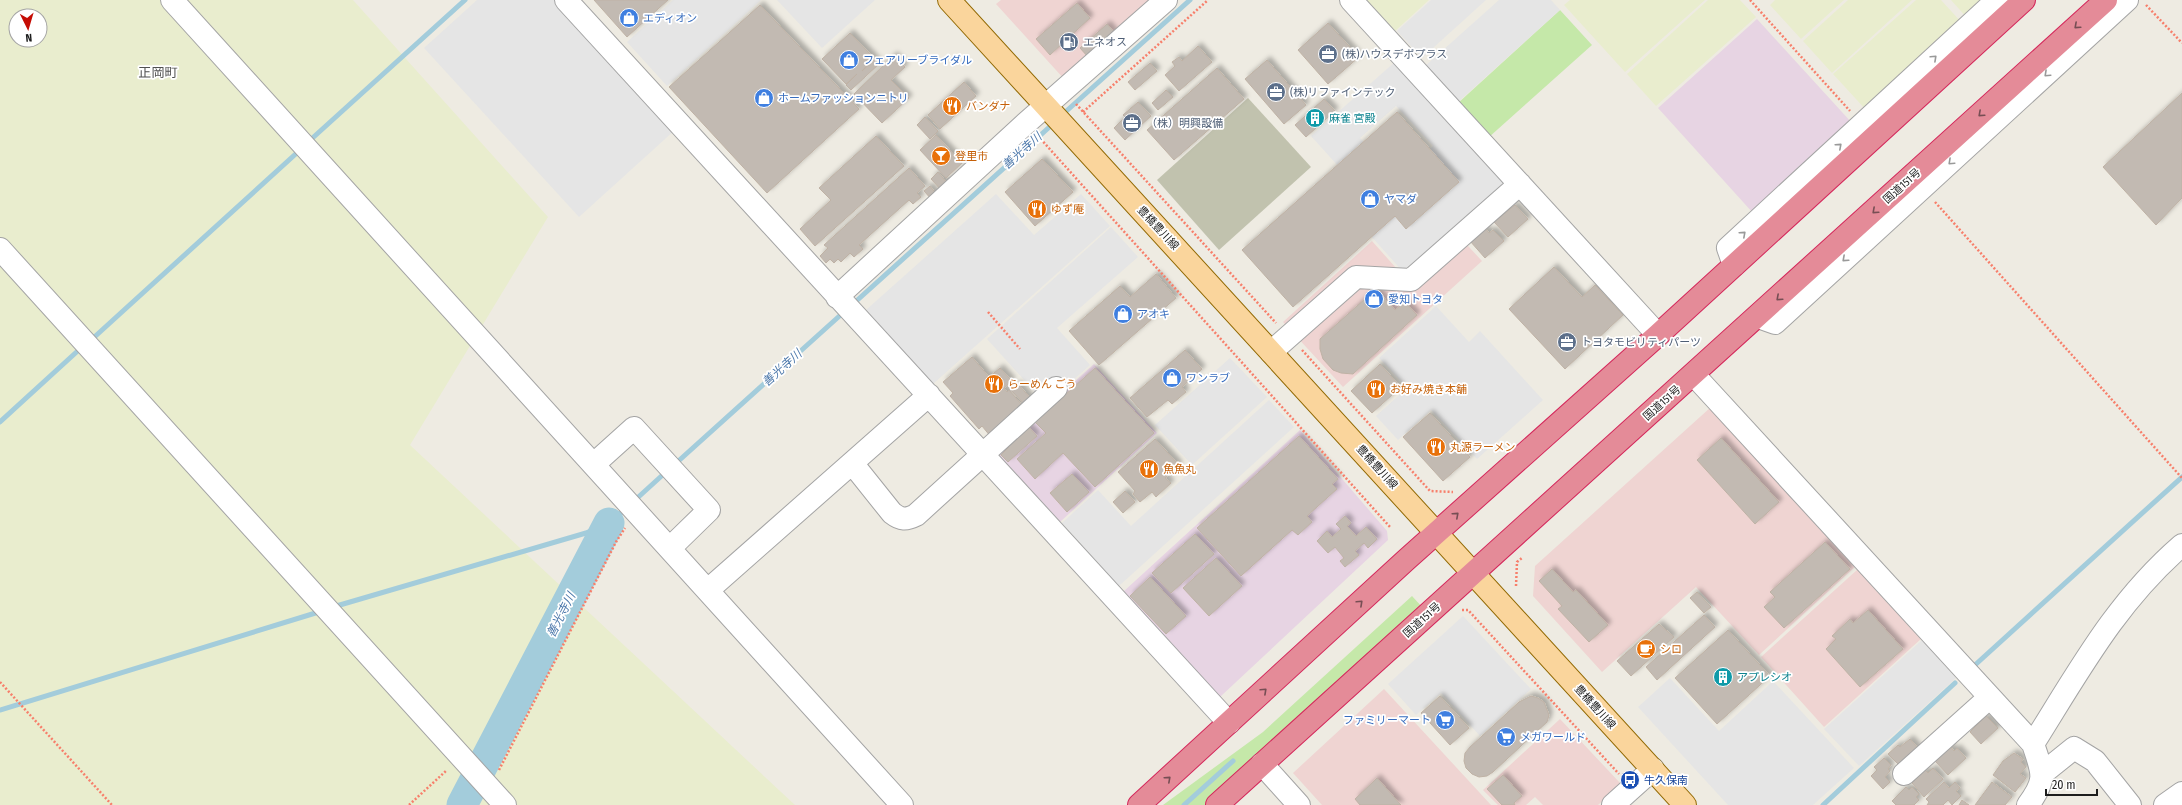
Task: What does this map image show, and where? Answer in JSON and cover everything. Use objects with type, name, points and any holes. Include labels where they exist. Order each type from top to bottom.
[{"type":"highway","points":[[1139,805],[1436,533],[1658,335],[2024,0]]},
{"type":"highway","name":"国道151号","points":[[1217,805],[1694,375],[2106,0]]},
{"type":"main road","points":[[949,0],[1049,109]]},
{"type":"main road","name":"豊橋豊川線","points":[[1049,109],[1686,805]]},
{"type":"street","points":[[172,0],[902,805]]},
{"type":"street","points":[[566,0],[1229,723]]},
{"type":"street","points":[[847,306],[1049,109],[1166,0]]},
{"type":"street","points":[[1351,0],[1658,335]]},
{"type":"street","points":[[1734,265],[1728,248],[1997,0]]},
{"type":"street","points":[[1758,317],[1776,323],[2127,0]]},
{"type":"street","points":[[1272,352],[1356,277],[1411,280],[1520,184]]},
{"type":"street","points":[[0,249],[504,805]]},
{"type":"street","points":[[1694,375],[2034,744],[2042,772],[2040,788],[2028,805]]},
{"type":"street","points":[[852,463],[892,513],[900,518],[907,519],[916,515],[1056,388]]},
{"type":"street","points":[[708,590],[929,395]]},
{"type":"street","points":[[594,464],[634,428],[709,510],[670,548]]},
{"type":"street","points":[[2034,744],[2116,614],[2138,587],[2182,545]]},
{"type":"street","points":[[1904,774],[1990,697]]},
{"type":"street","points":[[2042,772],[2074,748],[2095,761],[2130,805]]},
{"type":"street","points":[[1262,764],[1299,805]]},
{"type":"street","points":[[1613,805],[1653,769]]},
{"type":"street","points":[[2165,805],[2182,793]]},
{"type":"path","points":[[1083,112],[1208,0]]},
{"type":"path","points":[[1750,0],[1863,124]]},
{"type":"path","points":[[2141,0],[2182,43]]},
{"type":"path","points":[[1080,108],[1430,491]]},
{"type":"path","points":[[1044,142],[1390,527]]},
{"type":"path","points":[[1923,188],[2182,478]]},
{"type":"path","points":[[988,312],[1020,349]]},
{"type":"path","points":[[409,805],[476,774],[628,523],[641,516]]},
{"type":"path","points":[[1468,610],[1632,788]]},
{"type":"path","points":[[0,682],[112,805]]},
{"type":"shaded area","points":[[0,0],[353,0],[548,217],[410,445],[795,805],[0,805]]},
{"type":"shaded area","points":[[477,0],[556,0],[675,130],[579,217],[424,48]]},
{"type":"shaded area","points":[[673,0],[761,0],[667,86],[627,42]]},
{"type":"shaded area","points":[[777,0],[875,0],[822,48]]},
{"type":"shaded area","name":"エネオス","points":[[1001,0],[1154,0],[1065,80],[996,4]]},
{"type":"shaded area","points":[[1363,0],[1429,0],[1393,33]]},
{"type":"shaded area","points":[[1431,0],[1486,0],[1422,58],[1397,31]]},
{"type":"shaded area","points":[[1499,0],[1551,0],[1560,10],[1457,103],[1424,67]]},
{"type":"shaded area","points":[[1570,0],[1705,0],[1625,72],[1564,5]]},
{"type":"shaded area","points":[[1708,0],[1740,0],[1756,17],[1656,106],[1627,74]]},
{"type":"shaded area","points":[[1775,0],[1844,0],[1801,39],[1770,5]]},
{"type":"shaded area","points":[[1848,0],[1912,0],[1832,73],[1803,41]]},
{"type":"shaded area","points":[[1916,0],[1941,0],[1963,24],[1867,111],[1833,74]]},
{"type":"shaded area","points":[[1951,0],[1989,0],[1968,19]]},
{"type":"shaded area","points":[[1757,19],[1852,123],[1753,213],[1658,108]]},
{"type":"shaded area","points":[[1396,61],[1507,183],[1405,274],[1370,235],[1339,167],[1311,136]],"holes":[[[1396,106],[1433,146],[1397,179],[1360,138]]]},
{"type":"shaded area","points":[[1248,98],[1311,167],[1219,250],[1157,180]]},
{"type":"shaded area","points":[[996,194],[1034,235],[1081,194],[1110,226],[933,384],[866,310]]},
{"type":"shaded area","points":[[1111,227],[1138,257],[1057,328],[1090,365],[1046,404],[987,339]]},
{"type":"shaded area","name":"愛知トヨタ","points":[[1456,233],[1482,261],[1343,387],[1283,322],[1372,241],[1405,278]]},
{"type":"shaded area","points":[[1436,306],[1469,342],[1480,331],[1543,400],[1477,459],[1431,410],[1398,440],[1376,416],[1407,388],[1379,358]]},
{"type":"shaded area","points":[[1230,358],[1267,397],[1192,465],[1155,425]]},
{"type":"shaded area","points":[[1094,364],[1157,433],[1060,522],[996,453]]},
{"type":"shaded area","points":[[1269,400],[1294,427],[1119,586],[1062,523],[1098,490],[1131,526]]},
{"type":"shaded area","points":[[1711,407],[1856,566],[1759,655],[1696,587],[1602,672],[1533,596],[1535,566]]},
{"type":"shaded area","points":[[1300,430],[1387,531],[1388,540],[1220,697],[1123,592]]},
{"type":"shaded area","points":[[1858,569],[1922,638],[1824,727],[1761,657]]},
{"type":"shaded area","points":[[1463,616],[1531,689],[1480,736],[1441,693],[1416,715],[1388,684]]},
{"type":"shaded area","points":[[1922,640],[1956,678],[1859,766],[1824,729]]},
{"type":"shaded area","points":[[1670,678],[1719,731],[1773,681],[1854,768],[1813,805],[1728,805],[1638,707]]},
{"type":"shaded area","points":[[1384,689],[1491,805],[1322,805],[1293,773]]},
{"type":"shaded area","points":[[1560,719],[1621,784],[1598,805],[1543,805],[1535,797],[1526,805],[1498,805],[1483,790]]},
{"type":"green space","points":[[1560,10],[1592,45],[1488,138],[1457,104]]},
{"type":"green space","points":[[1412,596],[1423,608],[1206,805],[1163,805],[1263,732]]},
{"type":"building","name":"エディオン","points":[[594,0],[668,0],[627,37]]},
{"type":"building","points":[[1077,3],[1090,18],[1050,55],[1036,39]]},
{"type":"building","name":"ホームファッションニトリ","points":[[760,5],[859,109],[767,193],[669,87]]},
{"type":"building","name":"(株)ハウスデポプラス","points":[[1328,23],[1359,57],[1328,84],[1298,50]]},
{"type":"building","points":[[1107,24],[1115,33],[1088,57],[1080,48]]},
{"type":"building","points":[[850,33],[874,58],[862,71],[875,59],[879,64],[851,90],[846,85],[857,74],[846,84],[822,59]]},
{"type":"building","points":[[1198,46],[1212,62],[1179,91],[1165,75],[1175,66],[1172,62],[1179,57],[1182,61]]},
{"type":"building","points":[[894,55],[905,67],[891,80],[909,98],[882,123],[854,94]]},
{"type":"building","name":"(株)リファインテック","points":[[1267,60],[1306,105],[1284,124],[1245,79]]},
{"type":"building","points":[[1150,63],[1157,71],[1135,90],[1128,82]]},
{"type":"building","points":[[1217,68],[1244,99],[1174,160],[1147,130]]},
{"type":"building","name":"バンダナ","points":[[964,82],[976,96],[940,129],[928,115]]},
{"type":"building","points":[[1166,90],[1173,97],[1158,110],[1152,103]]},
{"type":"building","points":[[2182,93],[2182,198],[2156,225],[2103,167]]},
{"type":"building","name":"麻雀 宮殿","points":[[1324,99],[1335,111],[1306,137],[1295,125]]},
{"type":"building","name":"（株）明興設備","points":[[1138,102],[1151,116],[1125,140],[1114,128],[1125,117],[1123,115]]},
{"type":"building","name":"ヤマダ","points":[[1397,112],[1459,182],[1406,229],[1395,216],[1293,307],[1242,250]]},
{"type":"building","points":[[925,117],[938,131],[930,139],[917,125]]},
{"type":"building","points":[[936,135],[962,163],[946,178],[920,150]]},
{"type":"building","points":[[876,136],[904,166],[815,246],[800,229],[831,200],[819,188]]},
{"type":"building","name":"ゆず庵","points":[[1042,159],[1073,192],[1035,226],[1005,192]]},
{"type":"building","points":[[909,168],[925,186],[917,193],[921,197],[913,204],[909,200],[859,245],[863,249],[854,257],[850,253],[841,262],[838,259],[834,263],[830,259],[826,263],[820,256],[828,248],[824,245]]},
{"type":"building","points":[[938,172],[948,184],[941,190],[931,179]]},
{"type":"building","points":[[930,186],[937,195],[932,200],[924,191]]},
{"type":"building","points":[[1515,205],[1528,219],[1508,237],[1494,222]]},
{"type":"building","points":[[1485,228],[1489,233],[1493,230],[1504,241],[1485,258],[1470,241]]},
{"type":"building","name":"トヨタモビリティパーツ","points":[[1554,267],[1582,297],[1595,285],[1623,315],[1565,369],[1509,309]]},
{"type":"building","name":"アオキ","points":[[1156,274],[1176,298],[1099,365],[1069,331],[1120,286],[1130,297]]},
{"type":"building","points":[[1376,289],[1395,310],[1405,302],[1417,315],[1353,374],[1341,373],[1333,370],[1323,359],[1320,349],[1320,339]]},
{"type":"building","name":"ワンラブ","points":[[1185,350],[1202,369],[1182,387],[1186,392],[1172,404],[1168,400],[1147,417],[1130,398]]},
{"type":"building","points":[[972,357],[989,377],[1000,368],[1012,381],[1004,388],[1007,392],[1009,390],[1022,405],[991,437],[982,426],[979,429],[950,396],[953,393],[943,382]]},
{"type":"building","name":"お好み焼き本舗","points":[[1380,364],[1401,387],[1372,413],[1351,391]]},
{"type":"building","points":[[1095,368],[1154,433],[1095,487],[1063,453],[1035,479],[1017,459],[1046,433],[1035,422]]},
{"type":"building","points":[[1018,384],[1032,400],[1026,406],[1011,390]]},
{"type":"building","name":"丸源ラーメン","points":[[1430,413],[1470,457],[1443,481],[1403,437]]},
{"type":"building","points":[[1028,426],[1037,436],[1008,462],[1001,455],[1009,447],[1007,445]]},
{"type":"building","points":[[1299,436],[1338,479],[1332,484],[1337,489],[1307,516],[1312,522],[1298,535],[1292,530],[1241,576],[1197,528]]},
{"type":"building","points":[[1721,438],[1779,502],[1755,524],[1697,460]]},
{"type":"building","name":"魚魚丸","points":[[1155,439],[1179,465],[1165,478],[1171,483],[1156,497],[1152,492],[1140,502],[1133,494],[1135,491],[1118,472]]},
{"type":"building","points":[[1072,474],[1089,492],[1067,512],[1050,493]]},
{"type":"building","points":[[1125,491],[1135,502],[1123,513],[1113,502]]},
{"type":"building","points":[[1345,516],[1351,523],[1347,526],[1356,536],[1366,527],[1377,539],[1368,548],[1364,543],[1355,551],[1359,555],[1345,567],[1340,561],[1344,558],[1335,547],[1328,553],[1317,541],[1327,531],[1332,537],[1341,529],[1336,524]]},
{"type":"building","points":[[1195,534],[1214,554],[1171,593],[1152,573]]},
{"type":"building","points":[[1825,542],[1850,569],[1784,628],[1764,607],[1775,597],[1770,592]]},
{"type":"building","points":[[1216,558],[1242,586],[1209,616],[1183,588]]},
{"type":"building","points":[[1552,569],[1573,592],[1576,590],[1608,625],[1589,642],[1558,609],[1562,606],[1539,581]]},
{"type":"building","points":[[1150,577],[1186,616],[1166,634],[1130,596]]},
{"type":"building","points":[[1697,592],[1711,607],[1704,613],[1690,598]]},
{"type":"building","points":[[1868,610],[1903,649],[1860,687],[1826,649],[1836,639],[1832,636],[1850,619],[1853,623]]},
{"type":"building","points":[[1704,615],[1715,627],[1657,680],[1646,667]]},
{"type":"building","name":"シロ","points":[[1659,624],[1674,637],[1631,676],[1617,661]]},
{"type":"building","name":"アプレシオ","points":[[1728,630],[1770,676],[1717,724],[1675,678]]},
{"type":"building","name":"ファミリーマート","points":[[1440,696],[1469,728],[1450,745],[1421,713]]},
{"type":"building","name":"メガワールド","points":[[1531,696],[1544,702],[1549,715],[1547,722],[1493,772],[1487,776],[1479,777],[1472,774],[1466,768],[1464,761],[1465,753],[1519,702]]},
{"type":"building","points":[[1986,716],[1998,728],[1981,744],[1970,732]]},
{"type":"building","points":[[1910,739],[1919,749],[1901,767],[1888,754],[1898,745],[1900,747]]},
{"type":"building","points":[[1950,746],[1954,751],[1957,748],[1966,758],[1948,775],[1935,761]]},
{"type":"building","points":[[2014,753],[2023,759],[2021,762],[2026,767],[2020,774],[2026,778],[2015,792],[1993,775],[2003,761]]},
{"type":"building","points":[[1884,758],[1891,765],[1888,769],[1890,771],[1885,777],[1890,782],[1883,789],[1871,776],[1877,770],[1874,767]]},
{"type":"building","points":[[1933,768],[1943,779],[1924,797],[1912,783],[1925,770],[1928,773]]},
{"type":"building","points":[[1503,775],[1522,796],[1514,803],[1515,805],[1502,805],[1487,789]]},
{"type":"building","points":[[1377,778],[1401,805],[1360,805],[1355,799]]},
{"type":"building","points":[[1944,782],[1949,788],[1955,782],[1960,788],[1956,791],[1961,796],[1952,805],[1948,800],[1943,805],[1927,805],[1929,802],[1926,799]]},
{"type":"building","points":[[1992,782],[2012,797],[2005,805],[1975,805]]},
{"type":"building","points":[[1906,787],[1909,790],[1912,787],[1919,794],[1916,797],[1919,800],[1914,805],[1896,805],[1892,801]]},
{"type":"building","points":[[1962,800],[1969,805],[1959,805]]},
{"type":"waterway","points":[[307,143],[465,0]]},
{"type":"waterway","name":"善光寺川","points":[[1062,115],[1190,0]]},
{"type":"waterway","name":"善光寺川","points":[[853,304],[1055,122]]},
{"type":"waterway","points":[[90,341],[300,150]]},
{"type":"waterway","name":"善光寺川","points":[[674,465],[845,311]]},
{"type":"waterway","points":[[0,422],[82,347]]},
{"type":"waterway","name":"善光寺川","points":[[634,501],[667,471]]},
{"type":"waterway","points":[[1975,665],[2182,477]]},
{"type":"waterway","points":[[333,607],[586,533],[609,523],[627,508]]},
{"type":"waterway","name":"善光寺川","points":[[462,805],[609,523]]},
{"type":"waterway","points":[[0,710],[322,611]]},
{"type":"waterway","points":[[1823,805],[1955,683]]},
{"type":"waterway","points":[[1184,805],[1233,761]]},
{"type":"place","name":"エディオン","points":[[629,18]]},
{"type":"place","name":"エネオス","points":[[1069,42]]},
{"type":"place","name":"(株)ハウスデポプラス","points":[[1328,54]]},
{"type":"place","name":"フェアリーブライダル","points":[[849,60]]},
{"type":"place","name":"(株)リファインテック","points":[[1276,92]]},
{"type":"place","name":"ホームファッションニトリ","points":[[764,98]]},
{"type":"place","name":"バンダナ","points":[[952,106]]},
{"type":"place","name":"麻雀 宮殿","points":[[1315,118]]},
{"type":"place","name":"（株）明興設備","points":[[1132,123]]},
{"type":"place","name":"登里市","points":[[941,156]]},
{"type":"place","name":"ヤマダ","points":[[1370,199]]},
{"type":"place","name":"ゆず庵","points":[[1037,209]]},
{"type":"place","name":"愛知トヨタ","points":[[1374,299]]},
{"type":"place","name":"アオキ","points":[[1123,314]]},
{"type":"place","name":"トヨタモビリティパーツ","points":[[1567,342]]},
{"type":"place","name":"ワンラブ","points":[[1172,378]]},
{"type":"place","name":"らーめん ごう","points":[[994,384]]},
{"type":"place","name":"お好み焼き本舗","points":[[1376,389]]},
{"type":"place","name":"丸源ラーメン","points":[[1436,447]]},
{"type":"place","name":"魚魚丸","points":[[1149,469]]},
{"type":"place","name":"シロ","points":[[1646,649]]},
{"type":"place","name":"アプレシオ","points":[[1723,677]]},
{"type":"place","name":"ファミリーマート","points":[[1445,720]]},
{"type":"place","name":"メガワールド","points":[[1506,737]]},
{"type":"place","name":"牛久保南","points":[[1630,780]]},
{"type":"district","name":"正岡町","points":[[158,72]]}]
